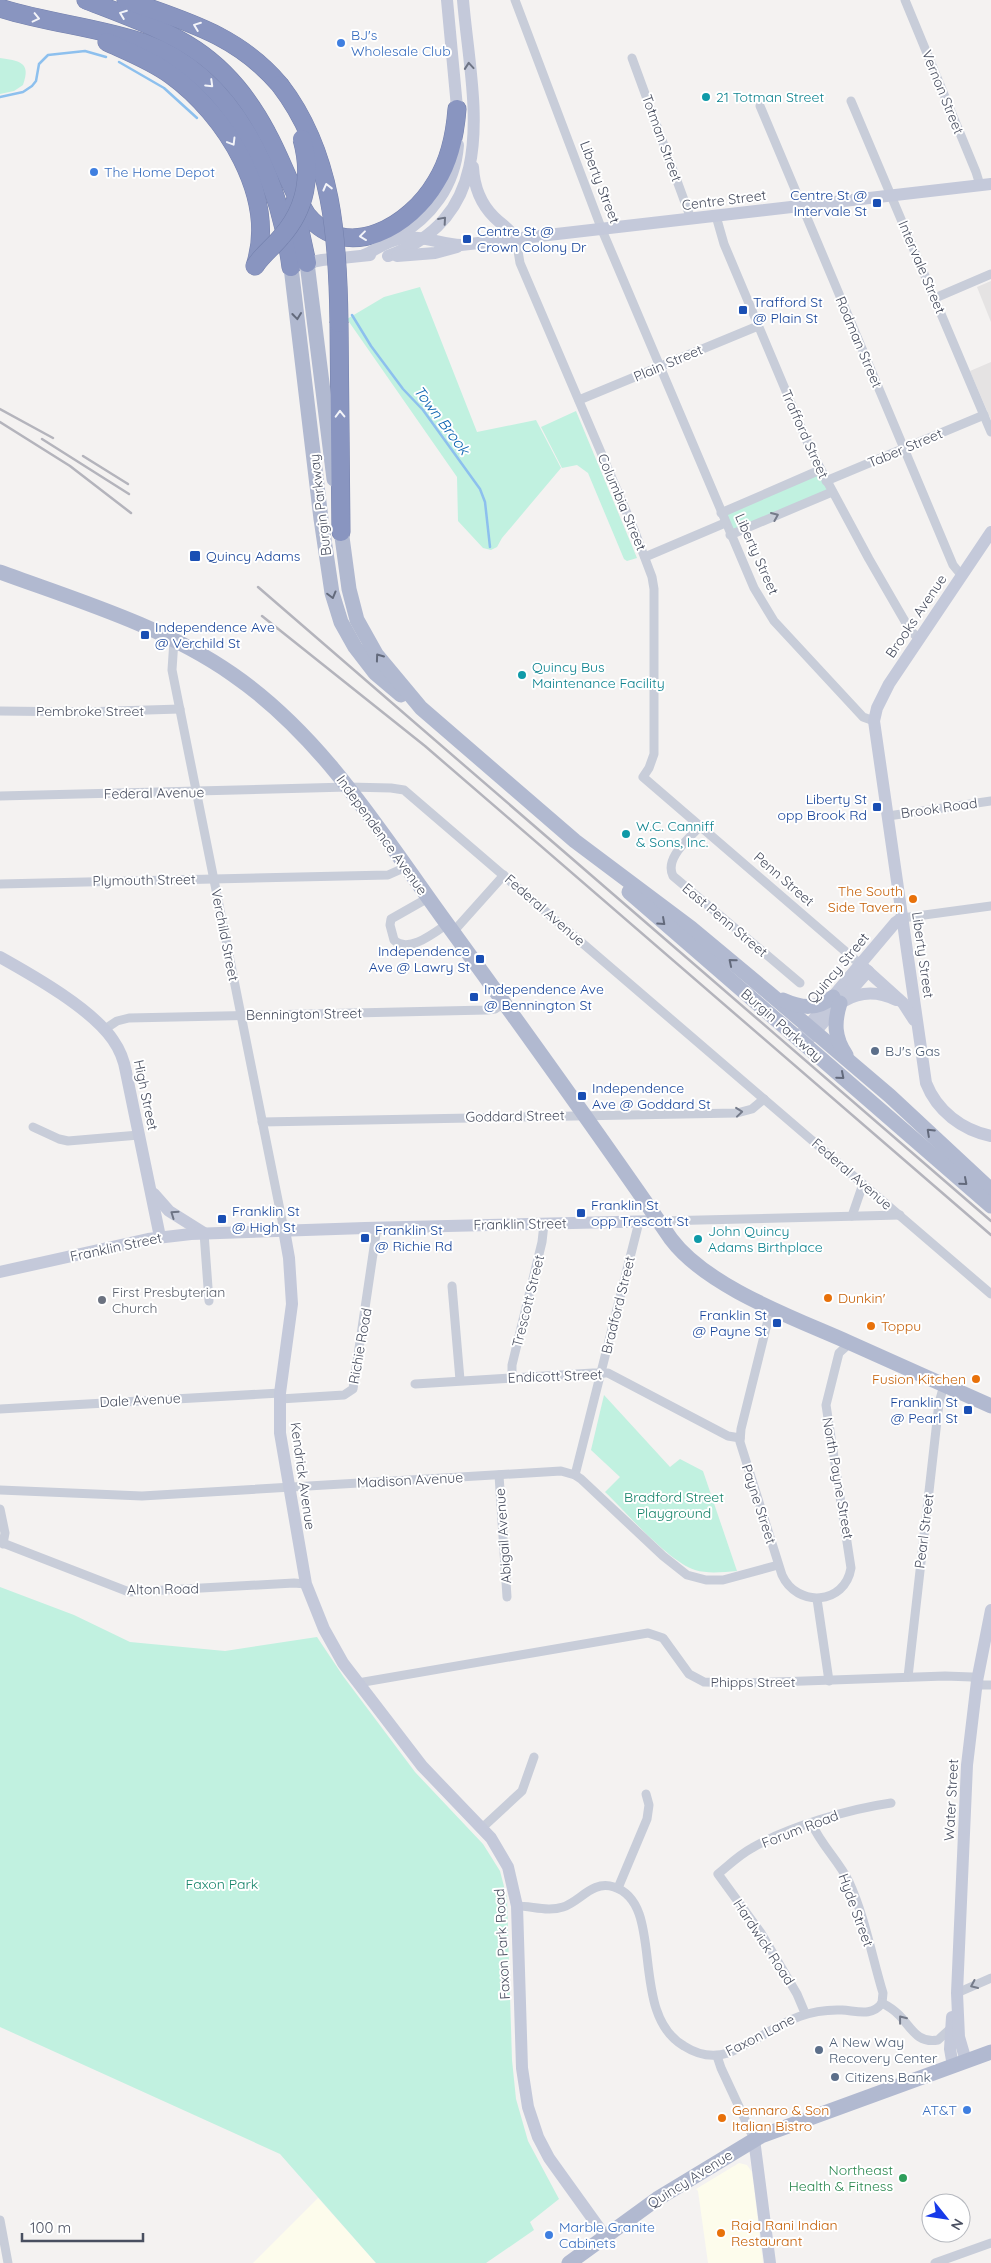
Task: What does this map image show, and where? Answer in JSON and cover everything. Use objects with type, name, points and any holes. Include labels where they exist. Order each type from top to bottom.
[{"type":"highway","points":[[86,0],[154,26],[192,46],[220,68],[245,97],[268,134],[304,210],[320,227],[331,233],[348,237],[365,237],[378,234],[409,216],[437,182],[450,150],[457,109]]},
{"type":"highway","points":[[126,0],[220,36],[241,48],[255,59],[280,85],[304,123],[320,164],[328,192],[338,250],[341,532]]},
{"type":"highway","points":[[5,11],[57,23],[171,56],[200,75],[215,89],[248,137],[272,190],[286,238],[299,265]]},
{"type":"highway","points":[[121,42],[173,76],[190,91],[224,129],[236,148],[255,196],[258,218],[258,250],[255,266],[288,228],[301,205],[306,187],[307,168],[303,142],[292,109],[280,85]]},
{"type":"highway","points":[[284,169],[299,223],[299,265]]},
{"type":"main road","name":"Burgin Parkway","points":[[299,265],[349,589],[357,620],[376,654],[421,708]]},
{"type":"main road","name":"Burgin Parkway","points":[[299,265],[320,519],[330,586],[336,607],[350,638],[375,673],[398,693],[421,708],[575,841],[666,926],[991,1206]]},
{"type":"main road","name":"Independence Avenue","points":[[0,572],[130,621],[174,640],[223,668],[272,704],[304,734],[348,787],[585,1114],[659,1221]]},
{"type":"main road","name":"Burgin Parkway","points":[[575,841],[691,928],[769,993],[924,1127],[991,1190]]},
{"type":"main road","points":[[769,993],[790,1003],[807,1007],[836,1000],[836,1036],[844,1052],[860,1071]]},
{"type":"main road","points":[[659,1221],[678,1248],[693,1262],[726,1283],[771,1308],[991,1406]]},
{"type":"main road","name":"Quincy Avenue","points":[[569,2263],[670,2191],[754,2139],[785,2125],[991,2052]]},
{"type":"street","points":[[427,253],[419,250],[416,236],[439,200],[453,172],[459,134],[447,0]]},
{"type":"street","points":[[463,0],[474,131],[472,161],[474,182],[482,200],[494,217],[516,239]]},
{"type":"street","name":"Liberty Street","points":[[515,0],[602,230],[754,588],[770,615],[862,716],[874,721],[924,1076],[935,1100],[944,1112],[970,1130],[991,1136]]},
{"type":"street","name":"Vernon Street","points":[[905,0],[976,172],[986,184]]},
{"type":"street","name":"Totman Street","points":[[632,58],[691,219]]},
{"type":"street","name":"Intervale Street","points":[[851,101],[991,432]]},
{"type":"street","name":"Rodman Street","points":[[760,106],[953,565],[962,576]]},
{"type":"street","points":[[416,236],[441,222],[454,206],[466,182],[472,161]]},
{"type":"street","name":"Centre Street","points":[[299,265],[387,250],[427,253],[461,245],[986,184]]},
{"type":"street","name":"Trafford Street","points":[[716,216],[724,244],[820,470],[910,630],[919,639]]},
{"type":"street","name":"Centre Street","points":[[387,250],[399,239],[416,236],[461,245]]},
{"type":"street","name":"Columbia Street","points":[[516,239],[520,263],[645,558],[654,590],[654,743],[652,759],[643,778]]},
{"type":"street","points":[[935,298],[991,274]]},
{"type":"street","name":"Plain Street","points":[[579,400],[758,326]]},
{"type":"street","name":"Taber Street","points":[[826,481],[984,415]]},
{"type":"street","points":[[721,513],[820,470]]},
{"type":"street","points":[[730,535],[832,492]]},
{"type":"street","points":[[645,558],[725,523]]},
{"type":"street","name":"Brooks Avenue","points":[[874,721],[877,708],[885,690],[991,532]]},
{"type":"street","name":"Verchild Street","points":[[174,640],[172,670],[284,1230]]},
{"type":"street","name":"Pembroke Street","points":[[0,711],[83,712],[180,709]]},
{"type":"street","name":"Penn Street","points":[[643,778],[864,967],[903,1003],[914,1020],[918,1031]]},
{"type":"street","name":"Federal Avenue","points":[[0,796],[348,787],[396,788],[408,792],[991,1294]]},
{"type":"street","name":"Brook Road","points":[[888,816],[991,801]]},
{"type":"street","name":"East Penn Street","points":[[700,826],[673,859],[670,870],[673,876],[800,982]]},
{"type":"street","name":"Plymouth Street","points":[[0,884],[388,875],[406,867]]},
{"type":"street","points":[[428,898],[391,919],[390,925],[394,940],[400,944],[408,945],[450,928],[504,875]]},
{"type":"street","points":[[902,918],[991,906]]},
{"type":"street","name":"Quincy Street","points":[[801,1041],[864,967],[895,923],[902,918]]},
{"type":"street","name":"High Street","points":[[0,957],[70,1001],[105,1029],[116,1042],[123,1058],[160,1238]]},
{"type":"street","points":[[836,1000],[870,993],[887,996],[903,1003]]},
{"type":"street","name":"Bennington Street","points":[[105,1029],[117,1021],[125,1019],[487,1010],[494,1009],[504,1003]]},
{"type":"street","name":"Goddard Street","points":[[262,1122],[737,1112],[752,1109],[764,1099]]},
{"type":"street","points":[[33,1127],[60,1140],[68,1141],[139,1135]]},
{"type":"street","points":[[852,1216],[863,1184]]},
{"type":"street","points":[[151,1188],[166,1208],[204,1233],[209,1301]]},
{"type":"street","points":[[659,1221],[900,1215]]},
{"type":"street","name":"Franklin Street","points":[[0,1272],[160,1238],[204,1233],[659,1221]]},
{"type":"street","name":"Bradford Street","points":[[575,1475],[639,1222]]},
{"type":"street","name":"Trescott Street","points":[[512,1378],[512,1365],[542,1242],[544,1224]]},
{"type":"street","name":"Richie Road","points":[[280,1396],[344,1395],[353,1390],[377,1227]]},
{"type":"street","name":"Kendrick Avenue","points":[[284,1230],[289,1258],[292,1304],[280,1396],[281,1440],[288,1487],[306,1584],[327,1637],[358,1683]]},
{"type":"street","points":[[452,1286],[460,1380]]},
{"type":"street","points":[[740,1438],[771,1308]]},
{"type":"street","name":"North Payne Street","points":[[817,1599],[830,1596],[842,1588],[848,1581],[851,1568],[826,1405],[839,1353],[850,1343]]},
{"type":"street","name":"Endicott Street","points":[[415,1384],[601,1373],[615,1376],[728,1436],[740,1438]]},
{"type":"street","name":"Pearl Street","points":[[908,1677],[939,1403],[944,1385]]},
{"type":"street","name":"Dale Avenue","points":[[0,1409],[280,1396]]},
{"type":"street","name":"Payne Street","points":[[740,1438],[784,1580],[801,1596],[817,1599]]},
{"type":"street","name":"Madison Avenue","points":[[0,1490],[134,1496],[556,1471],[575,1475]]},
{"type":"street","name":"Abigail Avenue","points":[[499,1475],[507,1597]]},
{"type":"street","points":[[575,1475],[663,1556],[687,1575],[706,1580],[723,1580],[778,1565]]},
{"type":"street","points":[[0,1509],[5,1529],[2,1543]]},
{"type":"street","name":"Alton Road","points":[[2,1543],[130,1592],[306,1584]]},
{"type":"street","points":[[817,1599],[829,1681]]},
{"type":"street","name":"Water Street","points":[[960,2063],[957,1993],[967,1765],[977,1681],[991,1610]]},
{"type":"street","name":"Phipps Street","points":[[358,1683],[648,1633],[663,1638],[686,1671],[700,1681],[737,1683],[908,1677],[972,1677],[982,1686],[991,1685]]},
{"type":"street","name":"Faxon Park Road","points":[[358,1683],[422,1766],[482,1828],[499,1850],[508,1867],[517,1906],[522,2068],[530,2115],[538,2137],[549,2158],[605,2236]]},
{"type":"street","points":[[482,1828],[519,1795],[534,1757]]},
{"type":"street","points":[[517,1906],[558,1908],[567,1905],[595,1887],[608,1886],[618,1888],[648,1813],[649,1805],[646,1794]]},
{"type":"street","name":"Forum Road","points":[[718,1874],[759,1844],[859,1809],[891,1803]]},
{"type":"street","name":"Hyde Street","points":[[812,1824],[820,1839],[840,1865],[852,1890],[883,1993],[882,2003]]},
{"type":"street","name":"Hardwick Road","points":[[718,1874],[764,1938],[797,1994],[805,2013]]},
{"type":"street","name":"Faxon Lane","points":[[618,1888],[629,1898],[639,1914],[654,2003],[662,2026],[673,2039],[688,2048],[703,2054],[717,2056],[733,2051],[805,2013],[824,2010],[867,2012],[878,2008],[882,2003]]},
{"type":"street","points":[[957,1993],[991,1978]]},
{"type":"street","name":"Water Street","points":[[957,1993],[950,2029],[950,2053],[960,2063]]},
{"type":"street","points":[[882,2003],[899,2015],[915,2034],[926,2040],[938,2040],[950,2029]]},
{"type":"street","points":[[717,2056],[722,2072],[754,2139],[770,2263]]},
{"type":"street","points":[[0,2220],[8,2263]]},
{"type":"street","points":[[936,2263],[991,2243]]},
{"type":"shaded area","points":[[991,281],[991,322],[977,287]]},
{"type":"shaded area","points":[[991,362],[991,420],[970,371]]},
{"type":"shaded area","points":[[739,2163],[747,2165],[752,2172],[763,2263],[708,2263],[698,2191],[696,2189]]},
{"type":"shaded area","points":[[318,2198],[376,2263],[253,2263]]},
{"type":"green space","points":[[0,58],[22,64],[26,71],[23,85],[14,91],[0,94]]},
{"type":"green space","points":[[420,287],[477,432],[536,420],[561,468],[502,538],[497,547],[491,550],[483,548],[458,521],[457,477],[347,319],[384,297]]},
{"type":"green space","points":[[576,411],[637,558],[627,561],[624,559],[588,473],[577,465],[562,468],[541,427]]},
{"type":"green space","points":[[820,470],[832,492],[730,535],[721,513]]},
{"type":"green space","name":"Bradford Street Playground","points":[[604,1395],[670,1467],[680,1459],[703,1471],[737,1571],[705,1572],[684,1565],[660,1547],[605,1492],[620,1477],[591,1450]]},
{"type":"green space","name":"Faxon Park","points":[[0,1587],[74,1615],[130,1642],[225,1651],[317,1637],[343,1676],[415,1772],[483,1844],[500,1871],[507,1898],[512,2060],[516,2099],[528,2141],[559,2199],[530,2222],[534,2230],[486,2263],[376,2263],[280,2154],[0,2027]]},
{"type":"waterway","name":"Town Brook","points":[[0,97],[23,92],[32,86],[36,81],[39,64],[48,55],[85,51],[106,57]]},
{"type":"waterway","name":"Town Brook","points":[[119,62],[164,88],[197,118]]},
{"type":"waterway","name":"Town Brook","points":[[352,315],[371,346],[403,389],[423,410],[480,489],[485,502],[490,547]]},
{"type":"railway","points":[[0,409],[53,438]]},
{"type":"railway","points":[[0,422],[70,466],[131,513]]},
{"type":"railway","points":[[42,439],[129,494]]},
{"type":"railway","points":[[83,456],[128,484]]},
{"type":"railway","points":[[258,587],[991,1221]]},
{"type":"railway","points":[[262,616],[425,746],[991,1235]]},
{"type":"place","name":"BJ's Wholesale Club","points":[[341,43]]},
{"type":"place","name":"21 Totman Street","points":[[706,97]]},
{"type":"place","name":"The Home Depot","points":[[94,172]]},
{"type":"place","name":"Centre St @ Intervale St","points":[[877,203]]},
{"type":"place","name":"Centre St @ Crown Colony Dr","points":[[467,239]]},
{"type":"place","name":"Trafford St @ Plain St","points":[[743,310]]},
{"type":"place","name":"Quincy Adams","points":[[195,556]]},
{"type":"place","name":"Independence Ave @ Verchild St","points":[[145,635]]},
{"type":"place","name":"Quincy Bus Maintenance Facility","points":[[522,675]]},
{"type":"place","name":"Liberty St opp Brook Rd","points":[[877,807]]},
{"type":"place","name":"W.C. Canniff & Sons, Inc.","points":[[626,834]]},
{"type":"place","name":"The South Side Tavern","points":[[913,899]]},
{"type":"place","name":"Independence Ave @ Lawry St","points":[[480,959]]},
{"type":"place","name":"Independence Ave @ Bennington St","points":[[474,997]]},
{"type":"place","name":"BJ's Gas","points":[[875,1051]]},
{"type":"place","name":"Independence Ave @ Goddard St","points":[[582,1096]]},
{"type":"place","name":"Franklin St opp Trescott St","points":[[581,1213]]},
{"type":"place","name":"Franklin St @ High St","points":[[222,1219]]},
{"type":"place","name":"Franklin St @ Richie Rd","points":[[365,1238]]},
{"type":"place","name":"John Quincy Adams Birthplace","points":[[698,1239]]},
{"type":"place","name":"Dunkin'","points":[[828,1298]]},
{"type":"place","name":"First Presbyterian Church","points":[[102,1300]]},
{"type":"place","name":"Franklin St @ Payne St","points":[[777,1323]]},
{"type":"place","name":"Toppu","points":[[871,1326]]},
{"type":"place","name":"Fusion Kitchen","points":[[976,1379]]},
{"type":"place","name":"Franklin St @ Pearl St","points":[[968,1410]]},
{"type":"place","name":"A New Way Recovery Center","points":[[819,2050]]},
{"type":"place","name":"Citizens Bank","points":[[835,2077]]},
{"type":"place","name":"AT&T","points":[[967,2110]]},
{"type":"place","name":"Gennaro & Son Italian Bistro","points":[[722,2118]]},
{"type":"place","name":"Northeast Health & Fitness","points":[[903,2178]]},
{"type":"place","name":"Raja Rani Indian Restaurant","points":[[721,2233]]},
{"type":"place","name":"Marble Granite Cabinets","points":[[549,2235]]}]
